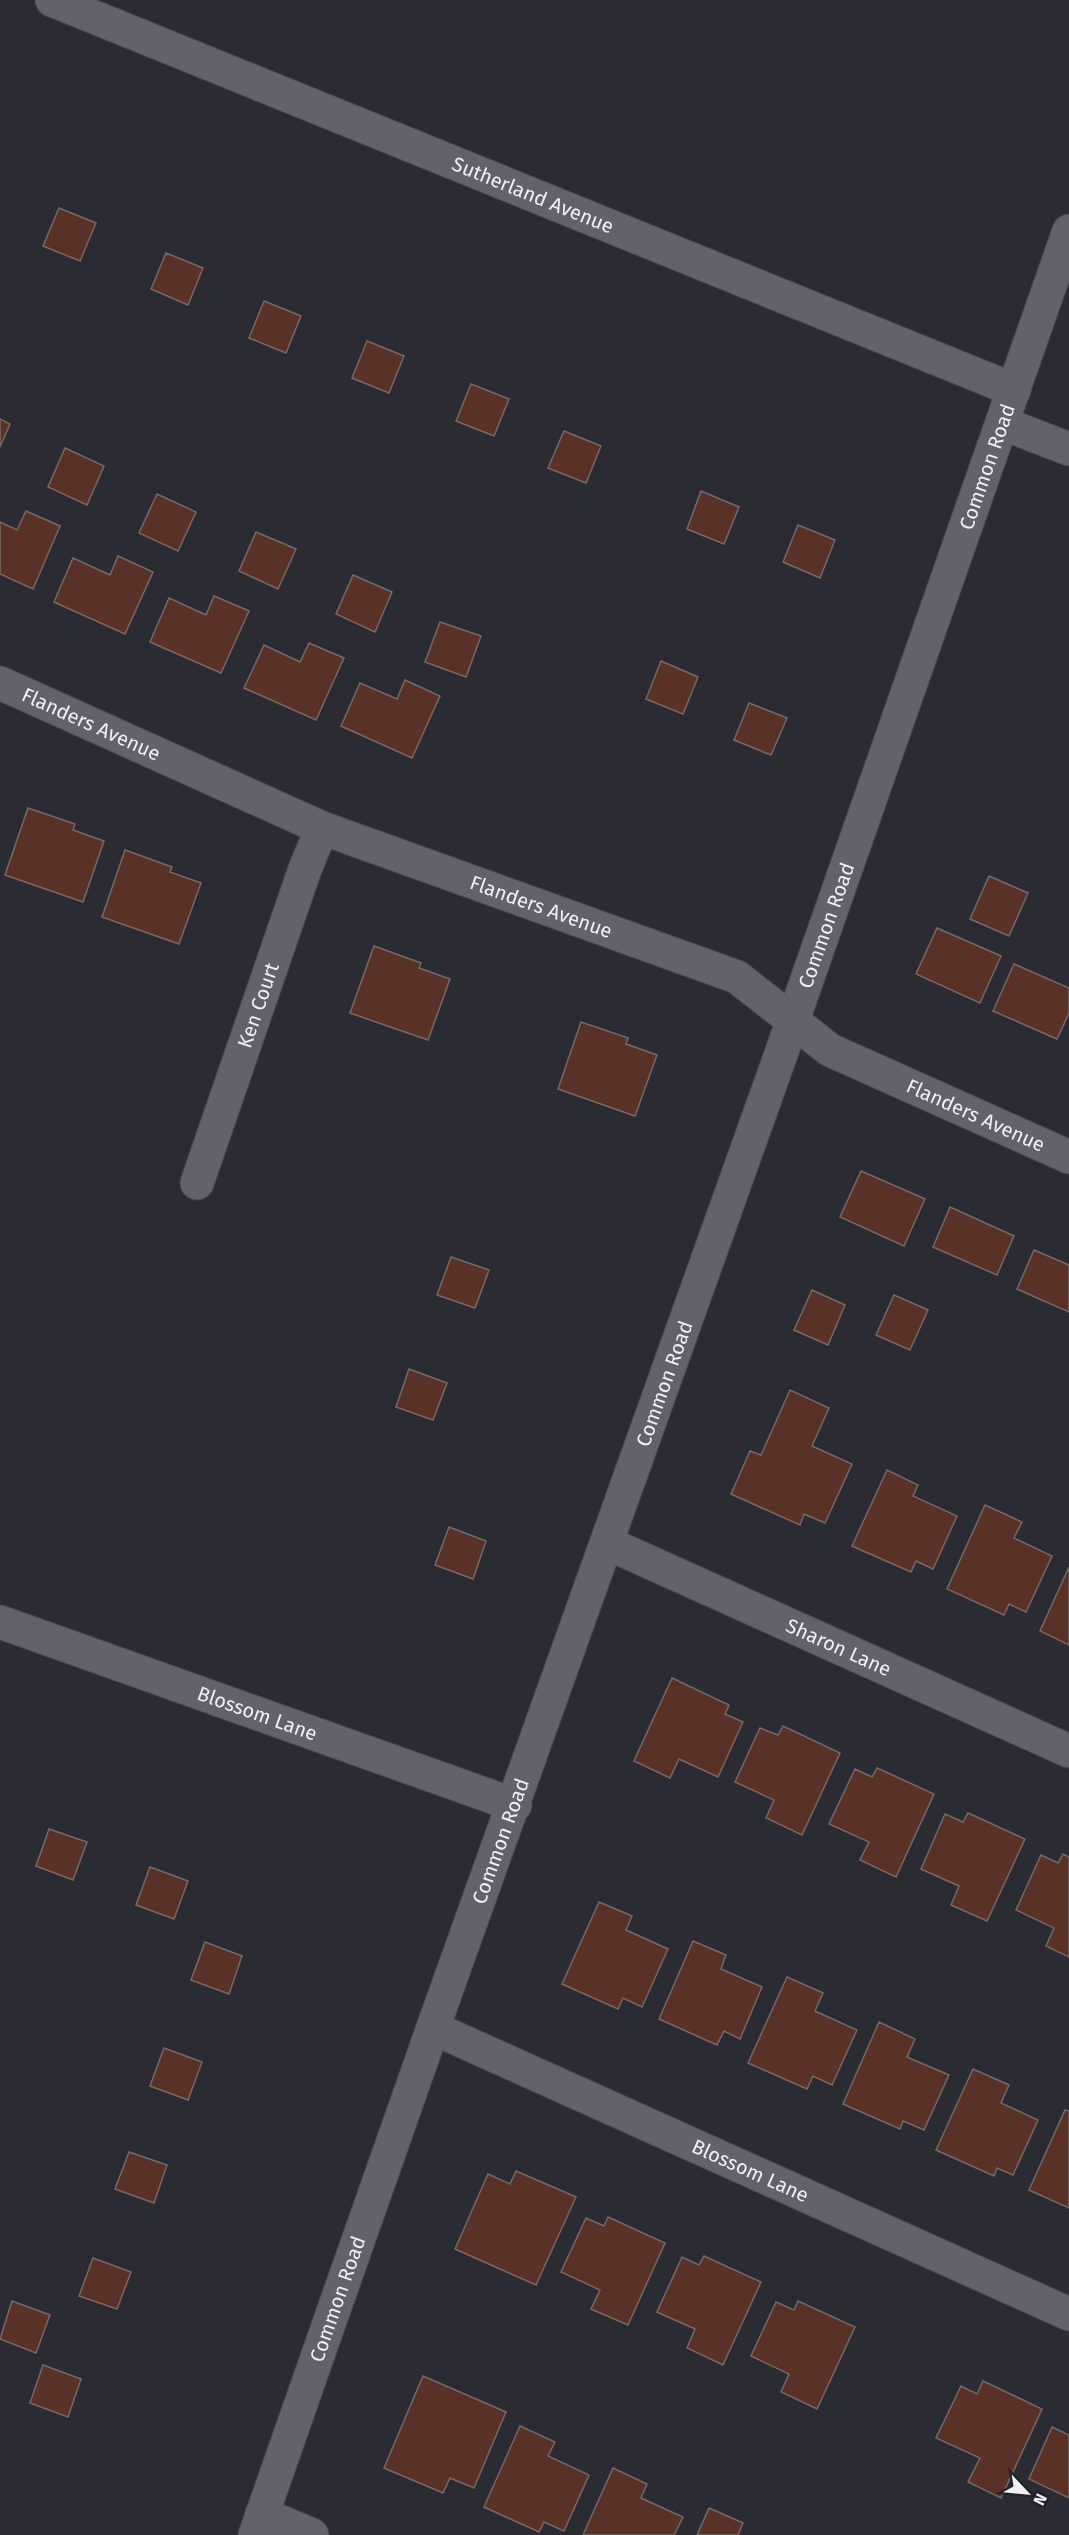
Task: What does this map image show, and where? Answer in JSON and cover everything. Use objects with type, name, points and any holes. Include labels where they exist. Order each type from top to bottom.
[{"type":"street","name":"Sutherland Avenue","points":[[52,0],[1014,390]]},
{"type":"street","name":"Common Road","points":[[259,2525],[433,2028],[515,1805],[794,1021],[1069,231]]},
{"type":"street","points":[[1002,423],[1069,449]]},
{"type":"street","name":"Flanders Avenue","points":[[0,683],[322,828],[737,977],[830,1050],[1069,1157]]},
{"type":"street","name":"Ken Court","points":[[197,1183],[305,869],[322,828]]},
{"type":"street","name":"Sharon Lane","points":[[607,1543],[1069,1750]]},
{"type":"street","name":"Blossom Lane","points":[[0,1622],[515,1805]]},
{"type":"street","name":"Blossom Lane","points":[[433,2028],[1069,2314]]},
{"type":"street","points":[[259,2525],[312,2535]]},
{"type":"building","points":[[59,208],[96,223],[80,261],[43,246]]},
{"type":"building","points":[[166,253],[203,268],[188,305],[151,289]]},
{"type":"building","points":[[264,301],[301,316],[286,353],[249,338]]},
{"type":"building","points":[[367,341],[404,356],[389,393],[352,378]]},
{"type":"building","points":[[471,384],[509,399],[494,436],[456,421]]},
{"type":"building","points":[[0,419],[10,424],[0,447]]},
{"type":"building","points":[[564,431],[601,446],[586,483],[548,468]]},
{"type":"building","points":[[65,448],[104,466],[87,505],[48,487]]},
{"type":"building","points":[[701,491],[739,507],[724,544],[687,529]]},
{"type":"building","points":[[157,494],[196,512],[178,551],[139,533]]},
{"type":"building","points":[[26,511],[60,526],[33,589],[0,574],[0,522],[17,530]]},
{"type":"building","points":[[798,525],[835,540],[820,578],[783,562]]},
{"type":"building","points":[[256,532],[296,549],[278,589],[239,571]]},
{"type":"building","points":[[118,556],[153,572],[125,634],[54,602],[73,558],[110,575]]},
{"type":"building","points":[[353,575],[392,592],[375,632],[336,614]]},
{"type":"building","points":[[214,596],[249,611],[221,673],[150,642],[169,598],[206,615]]},
{"type":"building","points":[[440,622],[481,636],[466,677],[425,662]]},
{"type":"building","points":[[309,643],[344,658],[316,720],[244,688],[264,645],[300,662]]},
{"type":"building","points":[[661,661],[698,677],[683,714],[646,699]]},
{"type":"building","points":[[405,680],[440,696],[412,758],[341,726],[360,683],[397,699]]},
{"type":"building","points":[[749,703],[787,718],[771,755],[734,740]]},
{"type":"building","points":[[28,808],[75,824],[73,830],[104,841],[83,902],[5,875]]},
{"type":"building","points":[[125,850],[172,867],[170,872],[201,883],[179,944],[102,917]]},
{"type":"building","points":[[989,876],[1028,893],[1009,936],[970,919]]},
{"type":"building","points":[[937,928],[1001,956],[980,1003],[916,974]]},
{"type":"building","points":[[374,946],[421,963],[419,968],[450,979],[428,1040],[350,1013]]},
{"type":"building","points":[[1014,964],[1069,988],[1069,1013],[1057,1039],[993,1011]]},
{"type":"building","points":[[581,1022],[628,1038],[626,1044],[657,1055],[635,1116],[558,1089]]},
{"type":"building","points":[[861,1171],[925,1199],[904,1246],[840,1217]]},
{"type":"building","points":[[950,1207],[1014,1236],[997,1275],[933,1247]]},
{"type":"building","points":[[1034,1250],[1069,1265],[1069,1312],[1017,1289]]},
{"type":"building","points":[[451,1257],[489,1270],[475,1308],[437,1295]]},
{"type":"building","points":[[812,1290],[845,1305],[828,1345],[794,1330]]},
{"type":"building","points":[[894,1295],[928,1310],[910,1350],[876,1335]]},
{"type":"building","points":[[409,1369],[447,1383],[433,1420],[396,1407]]},
{"type":"building","points":[[790,1390],[829,1408],[812,1446],[852,1464],[825,1523],[804,1514],[800,1525],[731,1494],[750,1451],[761,1455]]},
{"type":"building","points":[[887,1470],[918,1485],[913,1496],[957,1516],[933,1569],[916,1561],[911,1572],[852,1546]]},
{"type":"building","points":[[985,1505],[1022,1522],[1014,1538],[1052,1556],[1026,1612],[1009,1604],[1004,1615],[947,1589]]},
{"type":"building","points":[[449,1527],[486,1541],[473,1579],[435,1565]]},
{"type":"building","points":[[1069,1567],[1069,1645],[1040,1631]]},
{"type":"building","points":[[672,1678],[729,1705],[725,1714],[743,1722],[718,1777],[679,1759],[670,1778],[634,1761]]},
{"type":"building","points":[[783,1726],[840,1753],[802,1835],[766,1818],[774,1800],[735,1782],[760,1728],[778,1735]]},
{"type":"building","points":[[877,1768],[934,1794],[896,1877],[860,1860],[869,1842],[829,1824],[855,1769],[872,1777]]},
{"type":"building","points":[[968,1813],[1025,1839],[987,1921],[951,1905],[959,1886],[921,1869],[945,1814],[963,1822]]},
{"type":"building","points":[[49,1829],[87,1842],[73,1880],[36,1866]]},
{"type":"building","points":[[1063,1854],[1069,1857],[1069,1957],[1046,1946],[1054,1928],[1016,1910],[1041,1855],[1058,1863]]},
{"type":"building","points":[[150,1867],[188,1881],[174,1919],[136,1905]]},
{"type":"building","points":[[599,1902],[632,1916],[626,1930],[668,1949],[642,2007],[623,1998],[618,2009],[562,1984]]},
{"type":"building","points":[[693,1941],[726,1955],[721,1969],[762,1987],[740,2039],[724,2031],[717,2045],[659,2019]]},
{"type":"building","points":[[205,1942],[242,1956],[229,1994],[191,1980]]},
{"type":"building","points":[[787,1977],[823,1993],[815,2011],[857,2030],[832,2085],[813,2076],[807,2089],[748,2063]]},
{"type":"building","points":[[879,2022],[915,2039],[907,2057],[949,2075],[924,2130],[903,2121],[900,2129],[843,2104]]},
{"type":"building","points":[[164,2048],[202,2062],[188,2100],[150,2086]]},
{"type":"building","points":[[973,2069],[1009,2085],[1001,2103],[1038,2120],[1013,2175],[997,2168],[994,2176],[936,2150]]},
{"type":"building","points":[[1065,2110],[1069,2111],[1069,2208],[1029,2190]]},
{"type":"building","points":[[129,2152],[167,2165],[154,2203],[115,2189]]},
{"type":"building","points":[[516,2171],[576,2197],[536,2285],[455,2249],[488,2174],[510,2184]]},
{"type":"building","points":[[608,2217],[665,2243],[628,2325],[591,2309],[600,2290],[561,2272],[586,2218],[604,2226]]},
{"type":"building","points":[[704,2256],[761,2282],[723,2365],[687,2348],[695,2329],[657,2312],[682,2257],[699,2265]]},
{"type":"building","points":[[93,2258],[131,2272],[117,2309],[79,2296]]},
{"type":"building","points":[[12,2301],[50,2315],[36,2353],[0,2339]]},
{"type":"building","points":[[798,2301],[855,2327],[817,2409],[781,2392],[789,2374],[751,2356],[776,2302],[794,2310]]},
{"type":"building","points":[[43,2365],[81,2379],[68,2417],[30,2403]]},
{"type":"building","points":[[423,2376],[506,2412],[474,2488],[450,2478],[443,2493],[384,2468]]},
{"type":"building","points":[[983,2381],[1042,2409],[1001,2498],[968,2482],[980,2458],[936,2438],[961,2386],[977,2394]]},
{"type":"building","points":[[520,2426],[555,2442],[548,2456],[589,2475],[564,2531],[544,2522],[539,2532],[484,2507]]},
{"type":"building","points":[[1052,2427],[1069,2435],[1069,2498],[1029,2479]]},
{"type":"building","points":[[613,2468],[647,2484],[641,2498],[683,2517],[674,2535],[583,2535]]},
{"type":"building","points":[[709,2508],[743,2523],[738,2535],[697,2535]]}]
